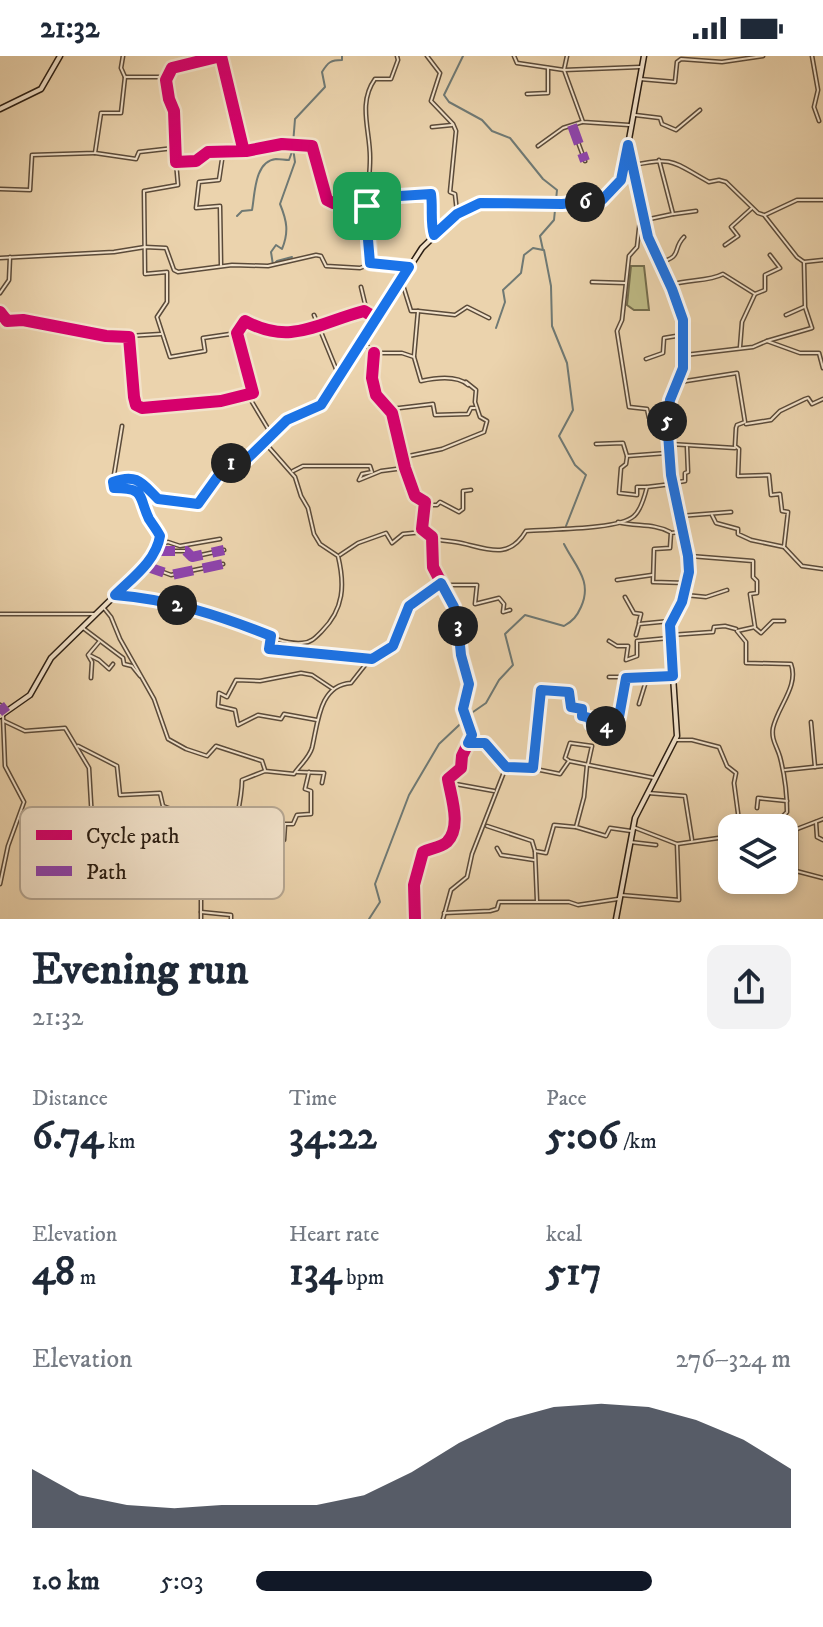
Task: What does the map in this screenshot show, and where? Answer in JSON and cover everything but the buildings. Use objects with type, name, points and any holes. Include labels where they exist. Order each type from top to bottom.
[{"type":"main road","points":[[0,109],[41,89],[60,56]]},
{"type":"main road","points":[[221,56],[243,148],[246,151],[282,144],[312,146],[327,200],[367,206],[371,263],[409,267]]},
{"type":"main road","points":[[3,716],[30,695],[47,664],[145,566],[155,551],[159,532],[149,518],[142,497],[133,489],[114,488],[113,482],[139,480],[158,499],[198,504],[226,465],[247,459],[287,420],[321,405],[409,267],[434,235],[457,214],[472,205],[488,201],[562,204],[607,197],[621,180],[644,56]]},
{"type":"main road","points":[[616,919],[632,829],[647,793],[676,740],[670,636],[671,621],[687,583],[688,556],[667,444],[667,417],[683,368],[682,315],[644,219],[628,145]]},
{"type":"street","points":[[95,153],[101,113],[121,113],[125,77],[121,68],[123,56]]},
{"type":"street","points":[[199,56],[199,61]]},
{"type":"street","points":[[221,56],[172,68],[167,77],[169,99],[174,111],[178,185],[144,191],[145,274],[221,266],[268,266],[316,255],[321,256],[326,266],[360,268],[371,263]]},
{"type":"street","points":[[367,206],[370,162],[365,102],[368,89],[375,79],[391,79],[397,56]]},
{"type":"street","points":[[427,56],[440,73],[431,101],[453,124],[456,139],[450,192],[455,194],[457,214]]},
{"type":"street","points":[[514,56],[517,63],[564,70],[641,67]]},
{"type":"street","points":[[567,56],[564,70],[583,122]]},
{"type":"street","points":[[639,79],[673,83],[678,60],[700,57],[722,62],[763,56]]},
{"type":"street","points":[[812,56],[818,90],[814,107],[819,121]]},
{"type":"street","points":[[527,94],[548,93],[548,67]]},
{"type":"street","points":[[125,77],[167,77]]},
{"type":"street","points":[[634,115],[660,118],[661,124],[676,130],[700,110]]},
{"type":"street","points":[[538,146],[572,125],[583,122],[630,125]]},
{"type":"street","points":[[432,127],[453,124]]},
{"type":"street","points":[[572,125],[585,161]]},
{"type":"street","points":[[0,189],[30,190],[32,155],[95,153],[136,159],[139,152],[176,148]]},
{"type":"street","points":[[176,162],[196,161],[208,152],[246,151]]},
{"type":"street","points":[[221,266],[220,206],[196,208],[199,182],[219,180],[223,153]]},
{"type":"street","points":[[659,160],[673,214]]},
{"type":"street","points":[[632,166],[659,160],[682,166],[709,182],[722,180],[764,215],[797,257],[804,262],[823,260]]},
{"type":"street","points":[[368,198],[431,194],[434,235]]},
{"type":"street","points":[[764,215],[797,200],[823,200]]},
{"type":"street","points":[[725,245],[738,236],[731,227],[753,207]]},
{"type":"street","points":[[667,417],[649,418],[647,409],[629,407],[617,331],[622,320],[629,256],[637,247],[640,220],[696,211]]},
{"type":"street","points":[[659,263],[672,259],[684,237]]},
{"type":"street","points":[[0,258],[166,248],[174,270],[178,272]]},
{"type":"street","points":[[740,348],[742,322],[755,294],[765,290],[765,275],[780,268],[770,255]]},
{"type":"street","points":[[0,293],[9,280],[10,257]]},
{"type":"street","points":[[683,355],[740,348],[812,328],[805,307],[804,262]]},
{"type":"street","points":[[167,272],[167,302],[157,317],[170,357],[205,351],[203,338],[237,333],[245,321],[262,330],[284,333],[309,330],[367,312]]},
{"type":"street","points":[[670,285],[686,280],[714,279],[723,274],[755,294]]},
{"type":"street","points":[[402,279],[411,311],[455,315],[467,307],[489,318]]},
{"type":"street","points":[[592,282],[626,283]]},
{"type":"street","points":[[361,287],[367,312],[376,318]]},
{"type":"street","points":[[786,315],[805,307]]},
{"type":"street","points":[[403,457],[442,449],[484,432],[487,421],[480,417],[476,408],[476,390],[467,383],[442,378],[421,381],[414,357],[418,311]]},
{"type":"street","points":[[0,312],[7,321],[23,320],[106,336],[162,333]]},
{"type":"street","points":[[314,315],[340,377]]},
{"type":"street","points":[[127,336],[131,344],[134,397],[139,407],[179,406],[253,393],[237,333]]},
{"type":"street","points":[[646,359],[663,353],[664,338],[683,335]]},
{"type":"street","points":[[362,341],[374,353],[402,353],[414,357]]},
{"type":"street","points":[[767,341],[800,353],[819,353],[823,365]]},
{"type":"street","points":[[374,353],[373,385],[378,399],[390,410],[415,496],[423,499],[425,505],[422,529],[433,539],[498,550],[518,543],[526,531],[618,522],[634,517],[647,487]]},
{"type":"street","points":[[676,385],[737,373],[745,424]]},
{"type":"street","points":[[248,396],[270,432]]},
{"type":"street","points":[[784,547],[788,512],[782,511],[780,494],[771,495],[769,475],[738,476],[737,425],[771,420],[780,411],[808,398],[812,404],[823,399]]},
{"type":"street","points":[[390,410],[433,404],[435,415],[468,414],[471,408],[476,408]]},
{"type":"street","points":[[113,482],[122,426]]},
{"type":"street","points":[[596,444],[623,443],[627,456],[626,464],[621,468],[619,493],[637,495],[637,487],[685,481],[685,473],[688,472],[687,446]]},
{"type":"street","points":[[265,444],[292,472],[320,544],[338,556]]},
{"type":"street","points":[[667,444],[736,448]]},
{"type":"street","points":[[627,456],[668,453]]},
{"type":"street","points":[[292,472],[303,466],[370,466],[372,472],[362,474],[359,480],[381,471],[405,468]]},
{"type":"street","points":[[425,505],[440,502],[459,512],[463,509],[463,491],[471,490]]},
{"type":"street","points":[[679,516],[731,512]]},
{"type":"street","points":[[712,515],[716,523],[738,529],[738,534],[751,540],[784,547],[802,566],[823,569]]},
{"type":"street","points":[[618,522],[652,525],[671,533],[683,532]]},
{"type":"street","points":[[338,556],[358,543],[386,533],[392,543],[403,534],[424,532]]},
{"type":"street","points":[[671,533],[670,548],[654,549],[653,582],[687,583]]},
{"type":"street","points":[[158,544],[168,542],[180,546],[220,539]]},
{"type":"street","points":[[415,919],[414,885],[423,852],[439,847],[454,833],[448,779],[461,768],[462,756],[472,735],[463,709],[469,684],[454,607],[433,567],[433,539]]},
{"type":"street","points":[[155,551],[186,551],[192,557],[224,550]]},
{"type":"street","points":[[115,595],[148,597],[234,621],[289,643],[304,643],[311,641],[332,621],[342,602],[338,556]]},
{"type":"street","points":[[688,556],[753,561],[757,593],[750,594],[755,627],[761,633],[773,621],[784,621]]},
{"type":"street","points":[[145,566],[171,575],[223,564]]},
{"type":"street","points":[[617,580],[653,575]]},
{"type":"street","points":[[295,772],[312,749],[328,692],[351,683],[372,659],[393,646],[409,606],[441,584],[477,585],[475,604],[499,598],[504,604],[503,612],[510,610]]},
{"type":"street","points":[[684,595],[706,597],[727,590]]},
{"type":"street","points":[[625,597],[634,613],[641,614],[636,635]]},
{"type":"street","points":[[102,606],[111,617],[154,699],[168,739],[207,756],[216,746],[240,753],[262,761],[265,771]]},
{"type":"street","points":[[0,614],[95,614]]},
{"type":"street","points":[[639,624],[671,621]]},
{"type":"street","points":[[609,641],[617,646],[628,646],[626,660],[637,656],[637,641],[713,632],[714,627],[718,626],[733,627],[746,642],[746,663],[791,664],[793,682],[784,697],[772,736],[783,770],[788,801],[785,814]]},
{"type":"street","points":[[82,627],[141,676]]},
{"type":"street","points":[[737,631],[755,627]]},
{"type":"street","points":[[271,636],[269,649],[372,659]]},
{"type":"street","points":[[88,655],[100,642]]},
{"type":"street","points":[[88,655],[109,669],[113,664]]},
{"type":"street","points":[[88,655],[92,662],[91,678]]},
{"type":"street","points":[[318,720],[284,714],[281,719],[258,715],[238,725],[235,710],[218,706],[219,693],[227,697],[236,680],[260,681],[301,673],[312,675],[333,689]]},
{"type":"street","points":[[609,677],[673,676]]},
{"type":"street","points":[[639,704],[648,677]]},
{"type":"street","points":[[533,768],[541,690],[569,692],[571,707],[582,709],[582,716],[590,718],[591,724],[613,726],[613,719],[619,717],[626,678]]},
{"type":"street","points":[[0,705],[5,766],[24,802],[22,807]]},
{"type":"street","points":[[3,716],[25,731],[65,728],[89,768],[91,807]]},
{"type":"street","points":[[811,722],[815,767]]},
{"type":"street","points":[[676,740],[692,740],[719,747],[727,766],[736,773],[734,783],[738,814]]},
{"type":"street","points":[[468,743],[485,743],[506,767],[533,768],[560,774],[569,761]]},
{"type":"street","points":[[576,827],[584,797],[587,764],[592,746],[570,743],[565,758],[569,761],[587,764],[655,778]]},
{"type":"street","points":[[75,745],[117,766],[120,795],[160,793],[166,807]]},
{"type":"street","points":[[783,770],[823,766]]},
{"type":"street","points":[[443,919],[451,890],[466,880],[472,854],[506,767]]},
{"type":"street","points":[[240,807],[242,780],[265,771],[288,775],[295,772],[324,773],[322,783]]},
{"type":"street","points":[[284,840],[285,824],[293,824],[297,815],[311,814],[311,791],[305,789],[309,772]]},
{"type":"street","points":[[449,783],[496,792]]},
{"type":"street","points":[[647,793],[685,796],[693,843]]},
{"type":"street","points":[[757,808],[758,798],[788,801]]},
{"type":"street","points":[[0,884],[8,846],[20,813]]},
{"type":"street","points":[[798,828],[823,819]]},
{"type":"street","points":[[816,821],[817,837],[823,840]]},
{"type":"street","points":[[485,825],[532,841],[537,902]]},
{"type":"street","points":[[535,851],[546,853],[554,825],[576,827],[606,836],[610,828],[632,829],[677,844],[718,839]]},
{"type":"street","points":[[629,842],[656,845]]},
{"type":"street","points":[[444,913],[490,911],[497,909],[499,902],[569,902],[578,905],[620,897],[679,900],[677,844]]},
{"type":"street","points":[[497,848],[501,855],[535,860]]},
{"type":"street","points":[[798,872],[823,878]]},
{"type":"street","points":[[201,899],[201,919]]},
{"type":"street","points":[[200,912],[231,915],[231,919]]},
{"type":"shaded area","points":[[631,266],[644,266],[649,310],[634,310],[627,305]]},
{"type":"waterway","points":[[293,144],[295,119],[325,87],[322,72],[326,66],[332,61],[342,60],[342,56]]},
{"type":"waterway","points":[[463,56],[444,95],[449,102],[482,120],[492,131],[510,138],[543,179],[557,190],[554,220],[540,236],[543,250],[533,248],[524,255],[521,273],[503,290],[505,302],[496,328]]},
{"type":"waterway","points":[[292,257],[273,265],[271,252],[276,245],[282,249],[286,237],[286,221],[280,204],[295,162],[293,148]]},
{"type":"waterway","points":[[237,216],[242,211],[252,210],[257,180],[263,166],[276,159],[289,160],[293,149]]},
{"type":"waterway","points":[[544,250],[551,286],[552,326],[567,363],[573,410],[559,436],[575,465],[586,475],[566,526]]},
{"type":"waterway","points":[[369,919],[380,902],[375,884],[409,795],[439,744],[486,703],[499,680],[513,665],[505,634],[525,615],[564,626],[579,610],[584,598],[584,581],[564,544]]},
{"type":"marked path","points":[[572,125],[585,161]]},
{"type":"marked path","points":[[155,551],[186,551],[192,557],[224,550]]},
{"type":"marked path","points":[[145,566],[171,575],[223,564]]},
{"type":"marked path","points":[[0,705],[6,713]]},
{"type":"cycle path","points":[[246,151],[208,152],[196,161],[176,162],[174,111],[166,80],[172,68],[221,56],[243,148],[246,151],[282,144],[312,146],[327,200],[367,206],[370,263],[409,267]]},
{"type":"cycle path","points":[[0,312],[7,321],[23,320],[106,336],[129,337],[134,397],[136,405],[142,408],[221,401],[253,393],[237,333],[245,321],[277,332],[291,332],[364,311],[376,318]]},
{"type":"cycle path","points":[[374,353],[372,378],[376,395],[392,413],[415,496],[425,502],[422,529],[432,537],[433,567],[454,607],[469,684],[463,709],[472,735],[462,756],[461,768],[448,779],[454,828],[447,842],[423,852],[414,885],[415,919]]},
{"type":"route","points":[[628,145],[648,237],[681,310],[683,363],[670,400],[666,434],[689,572],[682,602],[670,625],[673,676],[626,678],[619,717],[613,719],[613,726],[591,724],[590,718],[582,716],[582,709],[571,707],[569,692],[541,690],[533,768],[506,767],[485,743],[468,743],[472,735],[463,709],[469,684],[454,607],[441,583],[409,606],[393,646],[372,659],[269,649],[271,636],[234,621],[148,597],[115,595],[145,566],[160,536],[140,494],[129,488],[114,488],[115,480],[139,480],[158,499],[196,505],[204,500],[217,474],[226,465],[247,459],[287,420],[321,405],[340,377],[409,267],[370,263],[367,206],[368,198],[431,194],[434,235],[466,208],[488,201],[562,204],[602,200],[621,180],[628,145]]}]
